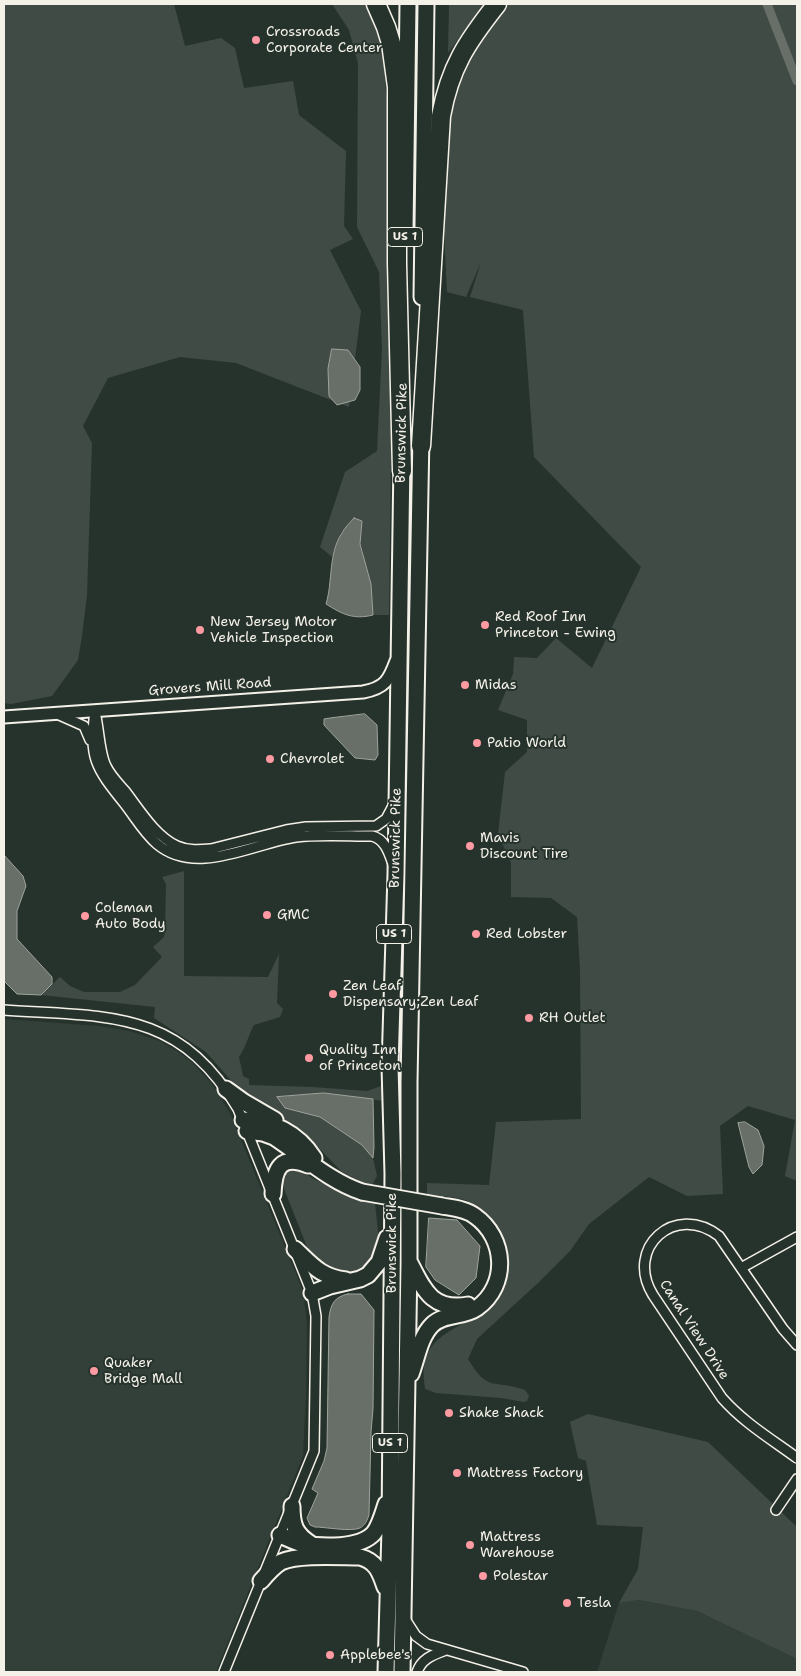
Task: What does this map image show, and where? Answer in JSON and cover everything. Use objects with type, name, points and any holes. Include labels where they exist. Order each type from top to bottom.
[{"type":"highway","points":[[376,4],[391,43],[397,87],[397,263],[402,471]]},
{"type":"highway","name":"Brunswick Pike","points":[[386,1672],[390,1492],[392,1213],[390,1066],[396,874],[408,4]]},
{"type":"highway","points":[[421,446],[444,98],[454,67],[462,50],[497,4]]},
{"type":"highway","name":"Brunswick Pike","points":[[402,1672],[409,1263],[409,1082],[427,7]]},
{"type":"highway","points":[[226,1089],[277,1121],[313,1155],[321,1170]]},
{"type":"highway","points":[[245,1125],[268,1123],[292,1134]]},
{"type":"highway","points":[[245,1125],[274,1137],[344,1185],[362,1192],[462,1210],[481,1221],[493,1236],[500,1261],[499,1276],[494,1288],[485,1301],[476,1309],[464,1314],[448,1316],[433,1324],[424,1336],[406,1385]]},
{"type":"highway","points":[[273,1194],[274,1175],[278,1168],[285,1163],[293,1160],[321,1170]]},
{"type":"highway","points":[[312,1293],[348,1280],[364,1277],[376,1267],[383,1254],[392,1213]]},
{"type":"highway","points":[[295,1249],[316,1269],[327,1276],[348,1280]]},
{"type":"highway","points":[[409,1263],[426,1292],[433,1299],[445,1305],[471,1304],[484,1298],[494,1288]]},
{"type":"highway","points":[[262,1581],[271,1570],[282,1562],[312,1551],[364,1541],[373,1534],[378,1526],[390,1492]]},
{"type":"highway","points":[[292,1506],[292,1519],[297,1532],[312,1551]]},
{"type":"highway","points":[[278,1540],[290,1551],[312,1551],[370,1560],[382,1575],[388,1600]]},
{"type":"street","name":"Grovers Mill Road","points":[[4,717],[363,692],[379,687],[387,682],[398,654]]},
{"type":"street","points":[[92,745],[94,710]]},
{"type":"street","points":[[94,710],[100,734],[102,754],[108,770],[158,832],[177,846],[187,849],[211,849],[286,830],[306,827],[376,826],[389,816],[396,797]]},
{"type":"street","points":[[55,714],[84,726],[103,777],[150,837],[165,850],[181,856],[204,859],[295,837],[372,836],[377,837],[386,846],[396,874]]},
{"type":"street","points":[[4,1003],[20,1011]]},
{"type":"street","points":[[4,1010],[119,1019],[159,1032],[192,1052],[207,1065],[226,1089],[245,1125],[312,1293],[316,1316],[314,1451],[224,1672]]},
{"type":"street","name":"Canal View Drive","points":[[797,1345],[783,1329],[719,1236],[704,1226],[685,1224],[669,1228],[653,1241],[645,1258],[644,1267],[648,1287],[722,1398],[742,1418],[797,1458]]},
{"type":"street","points":[[742,1268],[797,1237]]},
{"type":"street","points":[[776,1510],[797,1479]]},
{"type":"street","points":[[403,1614],[411,1629],[422,1641],[446,1650],[523,1672]]},
{"type":"street","points":[[417,1672],[421,1664],[428,1657],[446,1650]]},
{"type":"shaded area","points":[[4,4],[174,4],[185,46],[221,38],[235,48],[244,88],[293,81],[299,115],[346,151],[344,226],[353,239],[330,250],[361,311],[349,407],[236,363],[180,357],[108,378],[83,426],[92,443],[87,595],[78,660],[52,696],[11,704],[4,703]]},
{"type":"shaded area","points":[[332,4],[367,4],[382,44],[390,138],[393,302],[389,615],[373,615],[371,584],[354,518],[341,533],[332,557],[320,547],[345,472],[377,451],[382,349],[379,272],[357,227],[358,63],[349,30]]},
{"type":"shaded area","points":[[449,4],[485,4],[448,53]]},
{"type":"shaded area","points":[[509,4],[797,4],[797,1181],[785,1176],[795,1120],[748,1106],[720,1126],[723,1194],[687,1196],[649,1177],[589,1224],[570,1251],[477,1339],[468,1359],[481,1377],[487,1381],[525,1390],[529,1396],[527,1401],[524,1402],[501,1398],[436,1393],[425,1389],[424,1369],[430,1349],[443,1336],[475,1317],[489,1306],[499,1294],[508,1266],[503,1236],[496,1223],[485,1212],[462,1199],[427,1196],[427,1183],[489,1185],[496,1122],[581,1119],[580,971],[577,917],[551,898],[511,897],[511,863],[498,834],[505,772],[527,752],[527,720],[498,710],[513,674],[514,657],[537,658],[556,638],[592,668],[641,567],[534,457],[523,310],[470,297],[481,262],[466,297],[447,292],[444,231],[447,130],[460,84],[476,45]]},
{"type":"shaded area","points":[[332,349],[348,350],[360,367],[360,390],[355,400],[337,405],[329,396],[328,369]]},
{"type":"shaded area","points":[[354,518],[362,521],[360,544],[371,584],[373,615],[359,617],[337,611],[326,604],[335,550],[343,531]]},
{"type":"shaded area","points":[[365,714],[377,725],[378,755],[375,760],[355,758],[324,725],[324,719]]},
{"type":"shaded area","points":[[4,855],[23,876],[26,886],[17,911],[17,939],[52,977],[52,984],[41,995],[17,994],[4,981]]},
{"type":"shaded area","points":[[184,871],[184,976],[268,977],[279,954],[277,1003],[283,1009],[280,1017],[254,1025],[239,1057],[243,1076],[249,1079],[249,1085],[367,1091],[381,1086],[384,1101],[324,1093],[285,1108],[319,1117],[362,1145],[373,1158],[377,1176],[371,1187],[342,1172],[314,1143],[278,1116],[243,1094],[206,1052],[154,1018],[155,1007],[41,995],[60,977],[70,986],[84,992],[120,992],[135,985],[162,957],[153,947],[164,937],[165,931],[166,884],[162,877]]},
{"type":"shaded area","name":"Quaker Bridge Mall","points":[[4,1019],[99,1026],[130,1031],[160,1041],[193,1063],[212,1084],[230,1113],[303,1291],[307,1323],[303,1456],[216,1672],[4,1672]]},
{"type":"shaded area","points":[[324,1093],[373,1099],[373,1158],[362,1145],[320,1117],[285,1108],[277,1097]]},
{"type":"shaded area","points":[[745,1122],[758,1130],[764,1146],[762,1165],[753,1174],[749,1167],[738,1123]]},
{"type":"shaded area","points":[[293,1168],[352,1198],[375,1203],[380,1251],[361,1276],[334,1276],[311,1257],[281,1181],[285,1172]]},
{"type":"shaded area","points":[[429,1218],[457,1220],[480,1246],[476,1278],[459,1295],[435,1280],[426,1267]]},
{"type":"shaded area","points":[[348,1294],[361,1294],[374,1310],[369,1515],[362,1527],[351,1530],[315,1527],[310,1525],[307,1518],[318,1493],[312,1489],[324,1461],[327,1448],[329,1317],[332,1305],[336,1299]]},
{"type":"shaded area","points":[[588,1414],[708,1442],[797,1527],[797,1659],[697,1611],[639,1600],[619,1603],[638,1569],[643,1527],[597,1525],[586,1461],[578,1458],[570,1422]]},
{"type":"shaded area","points":[[639,1600],[697,1611],[797,1659],[797,1672],[597,1672],[619,1603]]},
{"type":"waterway","points":[[767,4],[797,81]]},
{"type":"place","name":"Crossroads Corporate Center","points":[[256,40]]},
{"type":"place","name":"Red Roof Inn Princeton - Ewing","points":[[485,625]]},
{"type":"place","name":"New Jersey Motor Vehicle Inspection","points":[[200,630]]},
{"type":"place","name":"Midas","points":[[465,685]]},
{"type":"place","name":"Patio World","points":[[477,743]]},
{"type":"place","name":"Chevrolet","points":[[270,759]]},
{"type":"place","name":"Mavis Discount Tire","points":[[470,846]]},
{"type":"place","name":"GMC","points":[[267,915]]},
{"type":"place","name":"Coleman Auto Body","points":[[85,916]]},
{"type":"place","name":"Red Lobster","points":[[476,934]]},
{"type":"place","name":"Zen Leaf Dispensary;Zen Leaf","points":[[333,994]]},
{"type":"place","name":"RH Outlet","points":[[529,1018]]},
{"type":"place","name":"Quality Inn of Princeton","points":[[309,1058]]},
{"type":"place","name":"Quaker Bridge Mall","points":[[94,1371]]},
{"type":"place","name":"Shake Shack","points":[[449,1413]]},
{"type":"place","name":"Mattress Factory","points":[[457,1473]]},
{"type":"place","name":"Mattress Warehouse","points":[[470,1545]]},
{"type":"place","name":"Polestar","points":[[483,1576]]},
{"type":"place","name":"Tesla","points":[[567,1603]]},
{"type":"place","name":"Applebee's","points":[[330,1655]]}]
